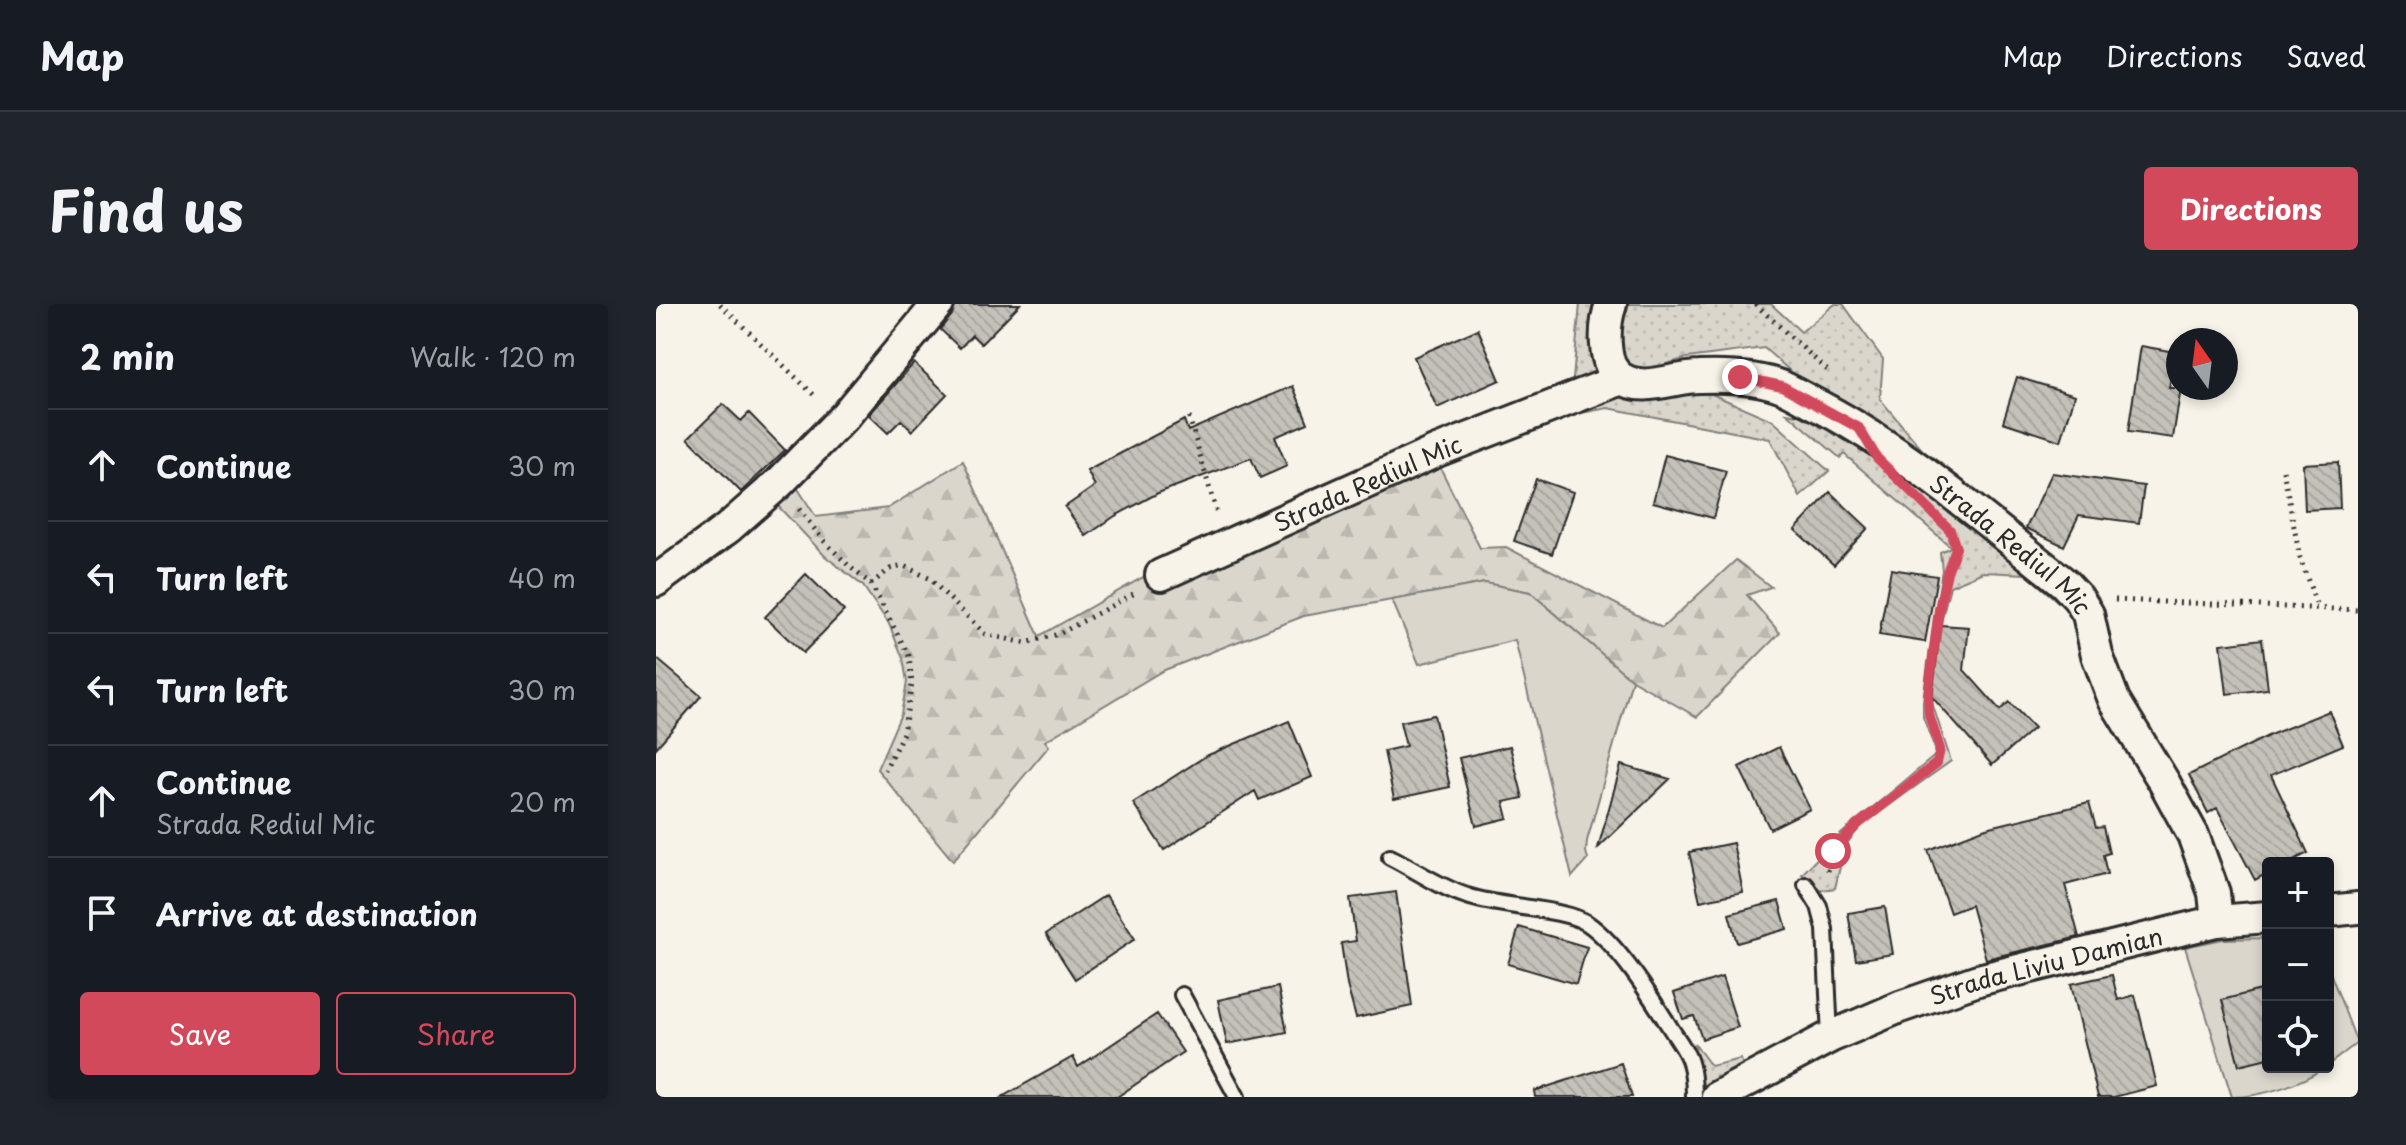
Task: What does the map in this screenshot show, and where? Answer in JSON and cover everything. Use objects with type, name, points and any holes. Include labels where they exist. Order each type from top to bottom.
[{"type":"street","points":[[656,581],[728,528],[779,483],[840,420],[938,304]]},
{"type":"street","points":[[1611,304],[1604,331],[1609,361],[1622,379]]},
{"type":"street","name":"Strada Rediul Mic","points":[[1161,575],[1437,451],[1622,379],[1635,385],[1696,377],[1740,377],[1782,386],[1849,422],[1899,454],[2055,576],[2078,598],[2088,614],[2097,655],[2114,700],[2193,835],[2214,893],[2217,921]]},
{"type":"street","points":[[2334,910],[2358,908]]},
{"type":"street","name":"Strada Liviu Damian","points":[[1717,1097],[1830,1037],[1900,1007],[1978,980],[2217,921],[2262,917]]},
{"type":"lane","points":[[1390,857],[1435,883],[1467,896],[1585,922],[1607,941],[1663,1016],[1688,1056],[1694,1097]]},
{"type":"lane","points":[[1806,885],[1819,906],[1825,929],[1830,1037]]},
{"type":"lane","points":[[1182,995],[1237,1097]]},
{"type":"path","points":[[720,304],[840,420]]},
{"type":"path","points":[[1189,417],[1225,546]]},
{"type":"path","points":[[2283,470],[2300,558],[2318,609]]},
{"type":"path","points":[[779,483],[823,540],[871,584],[909,656],[912,684],[903,733],[885,770]]},
{"type":"path","points":[[1819,906],[1833,851],[1857,825],[1940,758],[1929,715],[1928,696],[1939,609],[1956,548],[1950,530]]},
{"type":"path","points":[[871,584],[890,569],[904,566],[929,578],[985,634],[1025,643],[1059,634],[1141,590],[1161,575]]},
{"type":"path","points":[[2078,598],[2358,610]]},
{"type":"green space","points":[[1580,304],[1601,304],[1598,366],[1594,383],[1572,390]]},
{"type":"green space","points":[[1620,304],[1771,304],[1801,332],[1835,304],[1843,304],[1883,359],[1880,399],[1944,476],[1797,377],[1764,348],[1687,358],[1635,373],[1620,361]]},
{"type":"green space","points":[[1707,392],[1772,420],[1829,471],[1800,497],[1770,439],[1608,408],[1560,417],[1611,397]]},
{"type":"green space","points":[[1787,413],[1820,419],[1869,443],[2038,575],[2065,608],[2026,574],[1983,572],[1950,586],[1940,625],[1932,703],[1951,761],[1861,825],[1845,846],[1835,888],[1817,891],[1802,874],[1840,835],[1937,754],[1923,717],[1923,702],[1942,570],[1940,552],[1951,547],[1844,454],[1840,458]]},
{"type":"green space","points":[[963,461],[1039,636],[1147,575],[1155,591],[1439,465],[1480,548],[1506,547],[1662,628],[1736,560],[1771,587],[1747,595],[1780,633],[1697,717],[1632,680],[1530,592],[1485,583],[1304,616],[1162,671],[1045,741],[1049,746],[953,861],[877,769],[901,714],[907,682],[903,658],[889,624],[863,586],[825,556],[776,504],[795,484],[816,517],[888,508]]},
{"type":"green space","points":[[1485,583],[1530,592],[1632,680],[1587,841],[1588,859],[1572,877],[1515,640],[1419,664],[1392,600]]},
{"type":"green space","points":[[2262,938],[2262,1073],[2314,1073],[2280,1088],[2232,1097],[2185,947],[2223,939]]},
{"type":"green space","points":[[2334,983],[2357,1043],[2334,1060]]},
{"type":"green space","points":[[1694,1043],[1711,1066],[1741,1059],[1744,1071],[1703,1095]]},
{"type":"building","points":[[956,304],[1020,304],[981,344],[972,335],[960,348],[940,329],[952,315]]},
{"type":"building","points":[[1478,329],[1500,380],[1437,408],[1414,357]]},
{"type":"building","points":[[2141,346],[2166,350],[2166,400],[2179,400],[2173,438],[2128,432]]},
{"type":"building","points":[[914,363],[947,394],[912,431],[901,420],[888,433],[869,415]]},
{"type":"building","points":[[2017,377],[2075,395],[2061,441],[2003,422]]},
{"type":"building","points":[[1293,386],[1308,423],[1275,437],[1287,466],[1260,478],[1251,458],[1158,493],[1086,536],[1065,507],[1095,486],[1087,471],[1184,420],[1188,431]]},
{"type":"building","points":[[723,404],[741,421],[749,413],[785,450],[741,492],[688,438]]},
{"type":"building","points":[[1665,455],[1726,471],[1713,518],[1653,502]]},
{"type":"building","points":[[2338,462],[2340,508],[2305,510],[2303,464]]},
{"type":"building","points":[[2052,473],[2144,486],[2139,523],[2079,515],[2064,546],[2026,528]]},
{"type":"building","points":[[1536,479],[1573,492],[1552,554],[1514,541]]},
{"type":"building","points":[[1830,492],[1868,528],[1834,565],[1795,530]]},
{"type":"building","points":[[1891,569],[1937,576],[1925,642],[1879,635]]},
{"type":"building","points":[[806,574],[844,611],[803,653],[765,617]]},
{"type":"building","points":[[1940,625],[1969,627],[1964,670],[2000,710],[2009,702],[2034,728],[1992,765],[1932,697]]},
{"type":"building","points":[[2262,639],[2268,689],[2227,694],[2221,644]]},
{"type":"building","points":[[656,658],[701,696],[656,748]]},
{"type":"building","points":[[2329,711],[2343,745],[2271,775],[2308,853],[2300,857],[2262,857],[2262,876],[2255,880],[2217,808],[2208,813],[2189,775],[2270,735]]},
{"type":"building","points":[[1434,715],[1450,787],[1394,799],[1384,751],[1406,746],[1400,722]]},
{"type":"building","points":[[1289,721],[1312,777],[1259,800],[1255,791],[1164,850],[1133,803],[1206,756]]},
{"type":"building","points":[[1510,746],[1523,798],[1504,802],[1508,818],[1476,826],[1459,758]]},
{"type":"building","points":[[1779,747],[1810,809],[1770,829],[1739,767]]},
{"type":"building","points":[[1621,765],[1670,779],[1598,848]]},
{"type":"building","points":[[2089,803],[2096,828],[2103,827],[2109,853],[2103,855],[2107,874],[2065,885],[2079,937],[1986,959],[1971,905],[1950,913],[1928,850],[1986,828]]},
{"type":"building","points":[[1733,843],[1743,892],[1700,901],[1689,852]]},
{"type":"building","points":[[1396,892],[1412,1006],[1356,1018],[1341,943],[1356,941],[1350,898]]},
{"type":"building","points":[[1106,895],[1135,939],[1075,979],[1046,934]]},
{"type":"building","points":[[1779,901],[1787,929],[1737,943],[1729,914]]},
{"type":"building","points":[[1885,907],[1893,954],[1856,960],[1848,913]]},
{"type":"building","points":[[1519,927],[1587,947],[1576,984],[1508,964]]},
{"type":"building","points":[[2112,975],[2118,1000],[2135,995],[2157,1086],[2114,1097],[2098,1097],[2071,984]]},
{"type":"building","points":[[1722,977],[1738,1027],[1702,1039],[1694,1016],[1683,1019],[1674,993]]},
{"type":"building","points":[[1278,987],[1287,1032],[1227,1044],[1218,1000]]},
{"type":"building","points":[[2262,990],[2262,1059],[2239,1065],[2222,1000]]},
{"type":"building","points":[[1157,1014],[1183,1052],[1117,1097],[1002,1097],[1073,1057],[1078,1067]]},
{"type":"building","points":[[1621,1063],[1632,1097],[1535,1097],[1534,1091]]},
{"type":"route","points":[[1740,377],[1782,386],[1859,428],[1877,458],[1950,530],[1956,548],[1939,609],[1928,696],[1929,715],[1940,758],[1857,825],[1833,851]]}]
